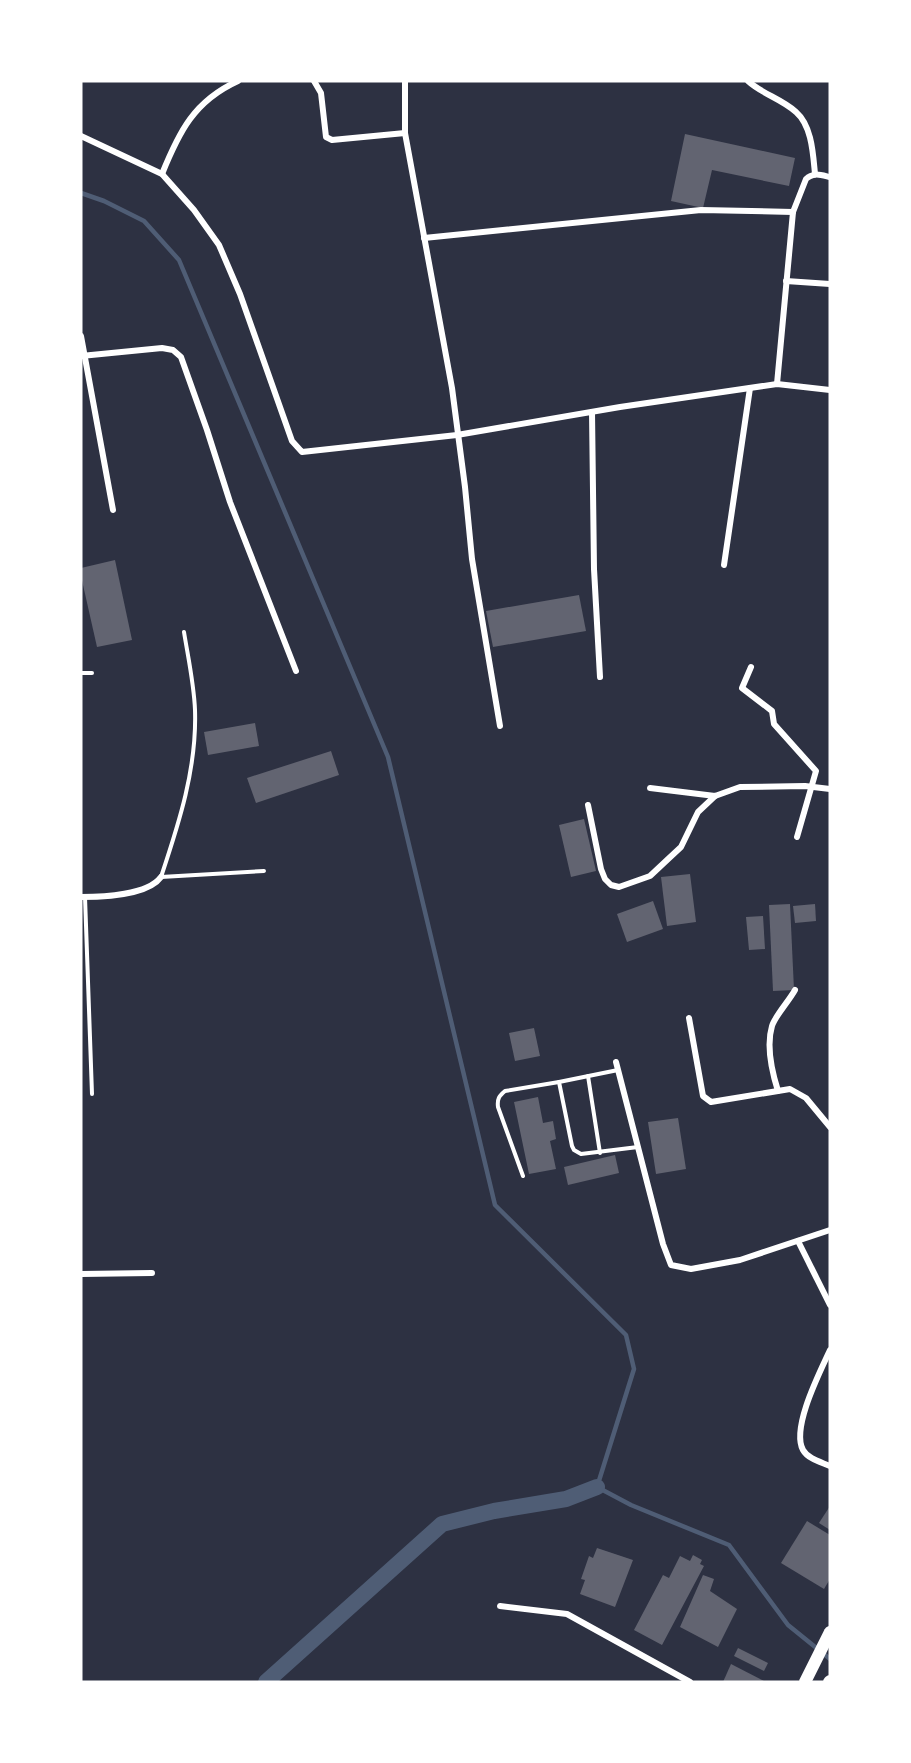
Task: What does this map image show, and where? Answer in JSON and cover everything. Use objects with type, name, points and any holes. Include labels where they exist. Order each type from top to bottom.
[{"type":"main road","points":[[805,1682],[830,1632]]},
{"type":"street","points":[[162,174],[185,124],[201,104],[221,89],[238,81]]},
{"type":"street","points":[[315,81],[321,93],[326,137],[332,140],[405,133]]},
{"type":"street","points":[[405,81],[405,133],[452,388],[472,559],[500,726]]},
{"type":"street","points":[[748,81],[795,110],[803,119],[812,145],[815,174]]},
{"type":"street","points":[[81,136],[162,174],[194,210],[219,244],[240,294],[292,441],[302,452],[457,435],[777,384],[830,390]]},
{"type":"street","points":[[777,384],[793,212],[806,179],[810,175],[830,177]]},
{"type":"street","points":[[424,238],[701,210],[793,212]]},
{"type":"street","points":[[786,281],[830,284]]},
{"type":"street","points":[[81,336],[113,510]]},
{"type":"street","points":[[83,356],[162,348],[173,350],[181,357],[230,502],[264,584],[296,671]]},
{"type":"street","points":[[724,565],[750,388]]},
{"type":"street","points":[[592,412],[594,569],[600,677]]},
{"type":"street","points":[[751,667],[742,688],[772,711],[774,724],[815,770],[796,837]]},
{"type":"street","points":[[588,805],[601,869],[605,879],[611,885],[619,887],[650,876],[681,847],[698,812],[715,796],[740,787],[830,789]]},
{"type":"street","points":[[650,788],[715,796]]},
{"type":"street","points":[[83,897],[146,888],[156,884],[161,877]]},
{"type":"street","points":[[778,1091],[772,1072],[772,1025],[795,990]]},
{"type":"street","points":[[688,1018],[703,1096],[711,1102],[790,1089],[807,1098],[830,1127]]},
{"type":"street","points":[[616,1062],[663,1244],[671,1265],[690,1269],[740,1260],[830,1230]]},
{"type":"street","points":[[798,1241],[830,1305]]},
{"type":"street","points":[[81,1274],[152,1273]]},
{"type":"street","points":[[830,1350],[800,1421],[799,1437],[802,1449],[808,1457],[830,1466]]},
{"type":"street","points":[[500,1606],[567,1614],[690,1682]]},
{"type":"lane","points":[[184,632],[195,710],[193,759],[182,811],[161,877],[264,871]]},
{"type":"lane","points":[[81,673],[92,673]]},
{"type":"lane","points":[[83,897],[92,1094]]},
{"type":"lane","points":[[81,1027],[89,1027]]},
{"type":"lane","points":[[523,1176],[498,1107],[500,1095],[505,1091],[618,1070]]},
{"type":"lane","points":[[588,1076],[600,1153]]},
{"type":"lane","points":[[559,1082],[574,1150],[581,1154],[638,1147]]},
{"type":"building","points":[[685,134],[795,158],[789,186],[712,170],[703,208],[671,201]]},
{"type":"building","points":[[115,560],[132,640],[97,647],[81,568]]},
{"type":"building","points":[[579,595],[586,631],[493,647],[486,611]]},
{"type":"building","points":[[255,723],[259,746],[208,755],[204,732]]},
{"type":"building","points":[[331,751],[339,775],[256,803],[247,778]]},
{"type":"building","points":[[584,819],[596,871],[571,877],[559,825]]},
{"type":"building","points":[[690,874],[696,922],[667,926],[661,877]]},
{"type":"building","points":[[653,901],[663,929],[627,942],[617,914]]},
{"type":"building","points":[[790,904],[794,990],[773,991],[769,905]]},
{"type":"building","points":[[815,904],[816,921],[795,923],[793,906]]},
{"type":"building","points":[[763,916],[765,949],[749,950],[746,917]]},
{"type":"building","points":[[534,1028],[540,1056],[515,1061],[509,1033]]},
{"type":"building","points":[[538,1097],[543,1123],[553,1121],[556,1139],[550,1141],[556,1169],[529,1174],[514,1102]]},
{"type":"building","points":[[678,1118],[686,1169],[656,1174],[648,1122]]},
{"type":"building","points":[[615,1155],[619,1173],[568,1185],[564,1167]]},
{"type":"building","points":[[830,1506],[830,1530],[819,1523]]},
{"type":"building","points":[[807,1521],[830,1535],[830,1579],[824,1589],[781,1563]]},
{"type":"building","points":[[597,1548],[633,1560],[615,1607],[580,1594],[585,1580],[581,1579],[589,1556],[593,1558]]},
{"type":"building","points":[[693,1555],[702,1560],[700,1564],[704,1566],[662,1645],[634,1630],[663,1575],[669,1578],[680,1556],[690,1561]]},
{"type":"building","points":[[703,1575],[714,1579],[710,1591],[737,1609],[718,1647],[680,1627]]},
{"type":"building","points":[[738,1648],[768,1663],[764,1671],[734,1656]]},
{"type":"building","points":[[731,1664],[766,1682],[723,1682]]},
{"type":"waterway","points":[[81,193],[104,201],[144,221],[179,260],[388,757],[495,1205],[626,1335],[634,1369],[597,1487],[631,1505],[729,1545],[788,1625],[830,1659]]},
{"type":"waterway","points":[[266,1682],[442,1524],[494,1511],[566,1499],[597,1487]]}]
